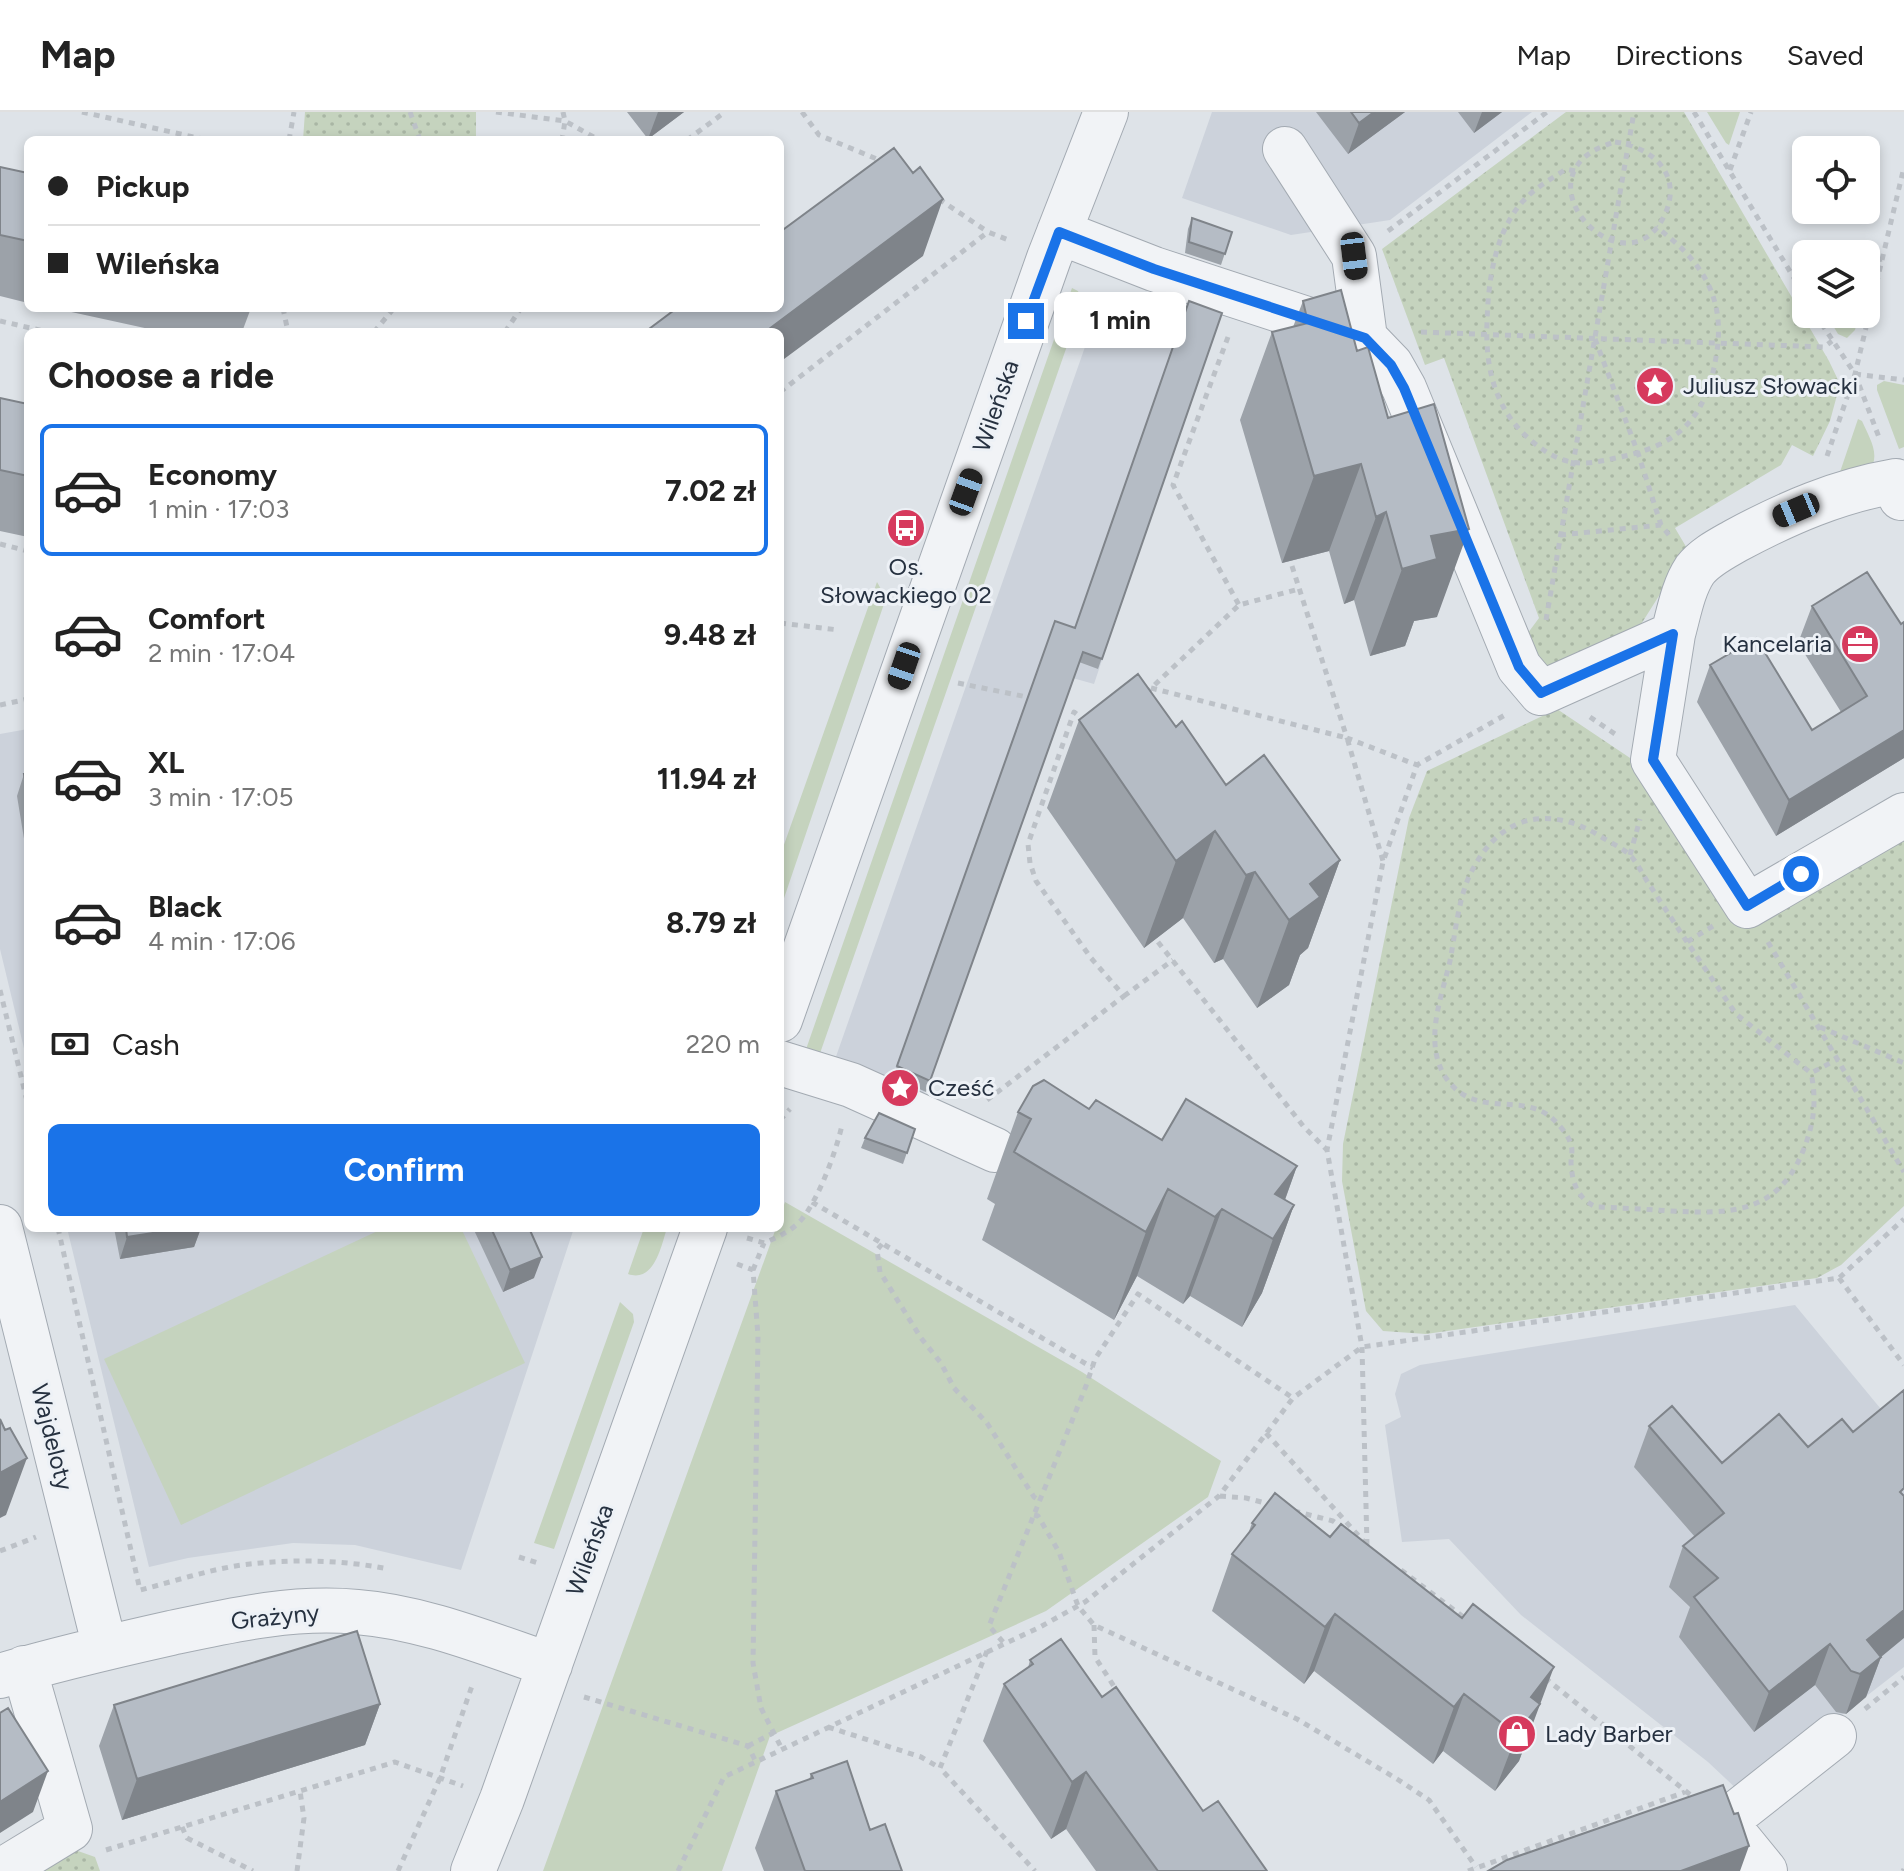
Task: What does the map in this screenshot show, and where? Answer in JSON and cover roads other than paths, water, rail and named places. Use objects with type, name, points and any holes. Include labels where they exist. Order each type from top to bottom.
[{"type":"street","name":"Wileńska","points":[[784,1009],[1059,232],[1106,112]]},
{"type":"street","points":[[1285,149],[1354,256],[1365,338]]},
{"type":"street","points":[[1059,232],[1154,269],[1365,338],[1391,365],[1404,388],[1530,680],[1673,634]]},
{"type":"street","points":[[1898,489],[1862,487],[1820,500],[1772,521],[1702,562],[1687,585],[1673,634],[1653,760],[1747,906],[1904,815]]},
{"type":"street","points":[[784,1064],[851,1085],[995,1150]]},
{"type":"street","name":"Wajdeloty","points":[[0,1227],[105,1648]]},
{"type":"street","name":"Wileńska","points":[[473,1871],[550,1665],[723,1241]]},
{"type":"street","name":"Grażyny","points":[[12,1672],[236,1619],[298,1611],[358,1612],[425,1625],[550,1665]]},
{"type":"street","points":[[1,1871],[70,1829],[12,1672]]},
{"type":"street","points":[[1765,1871],[1725,1822],[1834,1736]]},
{"type":"place","name":"Juliusz Słowacki","points":[[1655,386]]},
{"type":"place","name":"Os. Słowackiego 02","points":[[906,528]]},
{"type":"place","name":"Kancelaria","points":[[1860,644]]},
{"type":"place","name":"Cześć","points":[[900,1088]]},
{"type":"place","name":"Lady Barber","points":[[1517,1734]]}]
